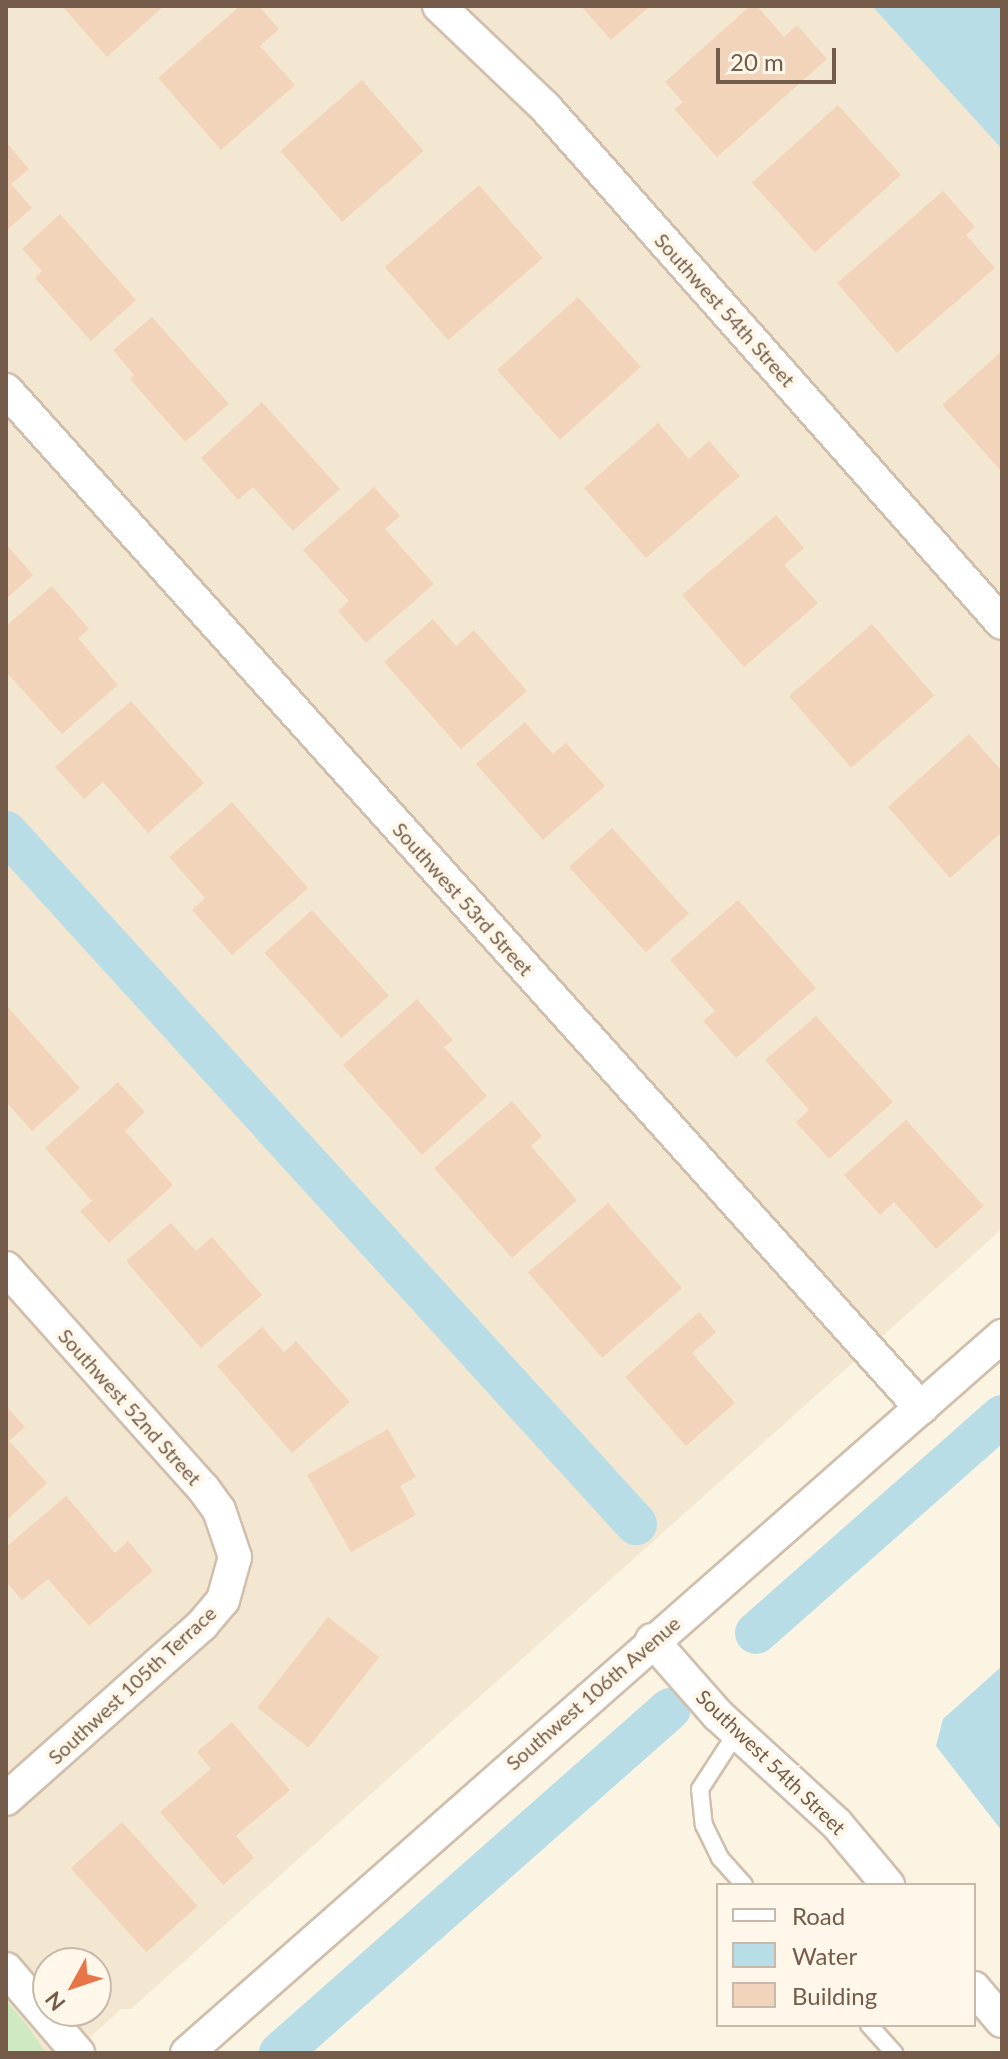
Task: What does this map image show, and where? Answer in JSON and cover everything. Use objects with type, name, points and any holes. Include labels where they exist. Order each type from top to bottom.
[{"type":"street","name":"Southwest 54th Street","points":[[439,6],[545,107],[1002,623]]},
{"type":"street","name":"Southwest 53rd Street","points":[[6,390],[921,1408]]},
{"type":"street","name":"Southwest 52nd Street","points":[[6,1268],[203,1488],[219,1510],[235,1557]]},
{"type":"street","name":"Southwest 106th Avenue","points":[[187,2053],[652,1640],[1002,1336]]},
{"type":"street","name":"Southwest 105th Terrace","points":[[6,1799],[202,1625],[223,1600],[235,1557]]},
{"type":"street","name":"Southwest 54th Street","points":[[652,1640],[737,1732],[836,1823],[886,1883]]},
{"type":"street","points":[[6,1969],[78,2053]]},
{"type":"street","points":[[976,1990],[1002,2021]]},
{"type":"lane","points":[[737,1732],[700,1789],[704,1825],[720,1858],[742,1883]]},
{"type":"lane","points":[[871,2027],[894,2053]]},
{"type":"shaded area","points":[[6,6],[1002,6],[1002,1229],[131,2009],[121,2009],[112,2017],[112,1947],[32,1947],[32,2027],[101,2027],[73,2053],[46,2053],[6,2001]]},
{"type":"green space","points":[[6,2001],[27,2025],[46,2053],[6,2053]]},
{"type":"water","points":[[872,6],[1002,6],[1002,149]]},
{"type":"water","points":[[1002,1666],[1002,1831],[936,1746],[943,1719]]},
{"type":"building","points":[[62,6],[164,6],[107,57]]},
{"type":"building","points":[[240,6],[259,6],[279,29],[260,46],[295,85],[221,150],[158,78]]},
{"type":"building","points":[[581,6],[650,6],[611,40]]},
{"type":"building","points":[[750,6],[757,6],[784,37],[797,25],[827,59],[717,157],[674,109],[683,102],[665,82]]},
{"type":"building","points":[[362,80],[424,151],[342,222],[280,151]]},
{"type":"building","points":[[838,105],[901,175],[815,252],[752,183]]},
{"type":"building","points":[[6,142],[29,169],[11,184],[32,208],[6,231]]},
{"type":"building","points":[[479,185],[543,258],[448,340],[385,267]]},
{"type":"building","points":[[943,191],[975,227],[966,235],[995,268],[897,353],[837,283]]},
{"type":"building","points":[[60,214],[136,300],[91,341],[35,278],[42,271],[22,249]]},
{"type":"building","points":[[578,297],[641,367],[560,440],[497,370]]},
{"type":"building","points":[[152,317],[229,404],[185,442],[130,379],[134,375],[113,350]]},
{"type":"building","points":[[1002,351],[1002,472],[942,405]]},
{"type":"building","points":[[262,402],[340,489],[293,531],[253,487],[238,500],[201,458]]},
{"type":"building","points":[[658,423],[689,459],[709,441],[740,476],[646,558],[584,488]]},
{"type":"building","points":[[374,487],[400,516],[385,529],[434,584],[366,643],[338,611],[349,601],[303,550]]},
{"type":"building","points":[[776,515],[804,548],[784,565],[818,603],[744,667],[682,595]]},
{"type":"building","points":[[6,544],[33,575],[6,599]]},
{"type":"building","points":[[52,586],[89,629],[78,638],[118,685],[62,734],[9,675],[6,678],[6,626]]},
{"type":"building","points":[[433,619],[456,646],[474,630],[527,691],[461,749],[384,662]]},
{"type":"building","points":[[872,624],[934,696],[851,768],[789,696]]},
{"type":"building","points":[[131,701],[204,783],[148,833],[103,782],[84,799],[55,767]]},
{"type":"building","points":[[525,722],[553,754],[566,743],[605,786],[543,840],[476,764]]},
{"type":"building","points":[[969,734],[1002,771],[1002,832],[950,878],[888,807]]},
{"type":"building","points":[[232,802],[308,888],[232,955],[192,910],[205,898],[169,857]]},
{"type":"building","points":[[612,828],[689,913],[646,952],[569,867]]},
{"type":"building","points":[[738,900],[816,988],[736,1058],[703,1021],[715,1011],[670,960]]},
{"type":"building","points":[[312,910],[389,995],[341,1038],[264,953]]},
{"type":"building","points":[[417,999],[453,1040],[444,1047],[487,1096],[422,1155],[343,1065]]},
{"type":"building","points":[[6,1005],[80,1088],[32,1131],[6,1102]]},
{"type":"building","points":[[816,1016],[893,1102],[829,1159],[796,1122],[809,1110],[765,1060]]},
{"type":"building","points":[[118,1082],[145,1112],[125,1131],[173,1185],[109,1243],[80,1211],[92,1201],[45,1148]]},
{"type":"building","points":[[512,1101],[542,1136],[531,1146],[577,1200],[512,1258],[434,1168]]},
{"type":"building","points":[[906,1120],[984,1206],[936,1249],[894,1202],[880,1215],[844,1175]]},
{"type":"building","points":[[608,1203],[682,1288],[602,1358],[528,1273]]},
{"type":"building","points":[[171,1223],[196,1251],[212,1237],[262,1295],[201,1348],[126,1261]]},
{"type":"building","points":[[699,1312],[716,1332],[692,1353],[735,1403],[686,1446],[625,1377]]},
{"type":"building","points":[[262,1327],[284,1352],[296,1341],[350,1402],[292,1453],[217,1366]]},
{"type":"building","points":[[6,1406],[25,1427],[9,1441],[47,1483],[6,1521]]},
{"type":"building","points":[[388,1429],[416,1477],[400,1486],[416,1515],[351,1552],[307,1475]]},
{"type":"building","points":[[66,1496],[115,1553],[128,1541],[153,1571],[89,1626],[48,1579],[22,1600],[6,1582],[6,1547]]},
{"type":"building","points":[[328,1617],[379,1657],[308,1748],[257,1708]]},
{"type":"building","points":[[232,1722],[290,1790],[236,1836],[254,1858],[223,1885],[160,1812],[211,1769],[197,1752]]},
{"type":"building","points":[[122,1822],[198,1906],[146,1952],[71,1868]]},
{"type":"waterway","points":[[6,832],[636,1524]]},
{"type":"waterway","points":[[756,1633],[1002,1416]]},
{"type":"waterway","points":[[280,2053],[670,1709]]}]
